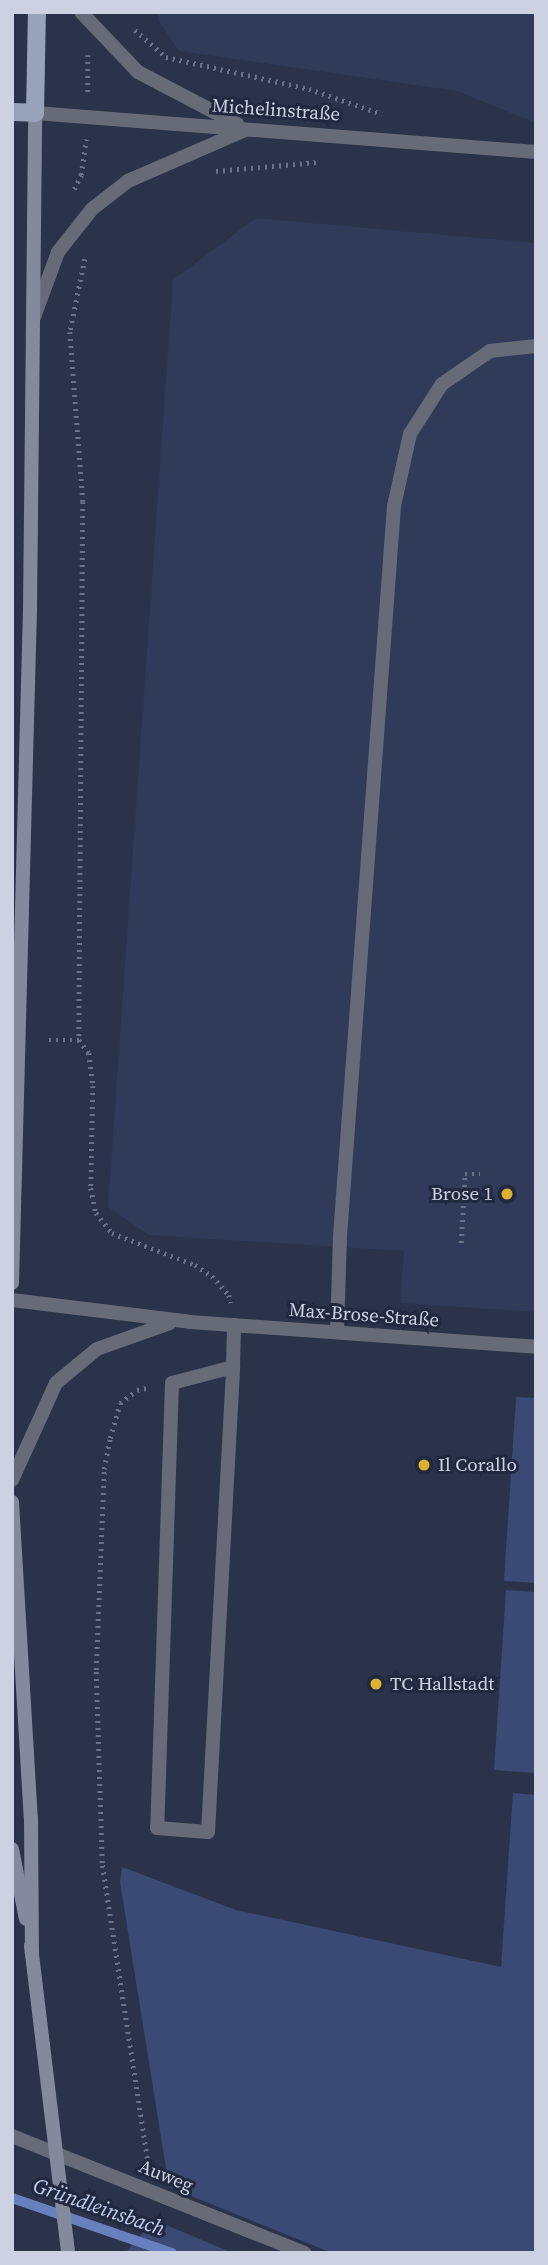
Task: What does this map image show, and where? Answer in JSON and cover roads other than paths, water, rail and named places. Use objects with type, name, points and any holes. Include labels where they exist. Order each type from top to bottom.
[{"type":"main road","points":[[12,1283],[30,609],[37,12]]},
{"type":"main road","name":"Michelinstraße","points":[[12,112],[35,113]]},
{"type":"main road","points":[[12,1502],[31,1818],[32,1954]]},
{"type":"main road","points":[[12,1849],[32,1954],[68,2253]]},
{"type":"street","points":[[80,12],[138,72],[247,129]]},
{"type":"street","name":"Michelinstraße","points":[[35,113],[536,152]]},
{"type":"street","points":[[32,321],[58,252],[92,209],[128,181],[247,129]]},
{"type":"street","points":[[337,1332],[340,1236],[394,506],[410,434],[442,384],[490,351],[536,346]]},
{"type":"street","name":"Max-Brose-Straße","points":[[12,1300],[184,1321],[536,1346]]},
{"type":"street","points":[[12,1480],[56,1383],[97,1349],[184,1321]]},
{"type":"street","points":[[233,1367],[172,1383],[157,1828],[208,1832],[233,1367],[234,1325]]},
{"type":"street","name":"Auweg","points":[[12,2136],[305,2253]]},
{"type":"waterway","name":"Gründleinsbach","points":[[12,2198],[172,2253]]},
{"type":"place","name":"Brose 1","points":[[507,1194]]},
{"type":"place","name":"Il Corallo","points":[[424,1465]]},
{"type":"place","name":"TC Hallstadt","points":[[376,1684]]}]
